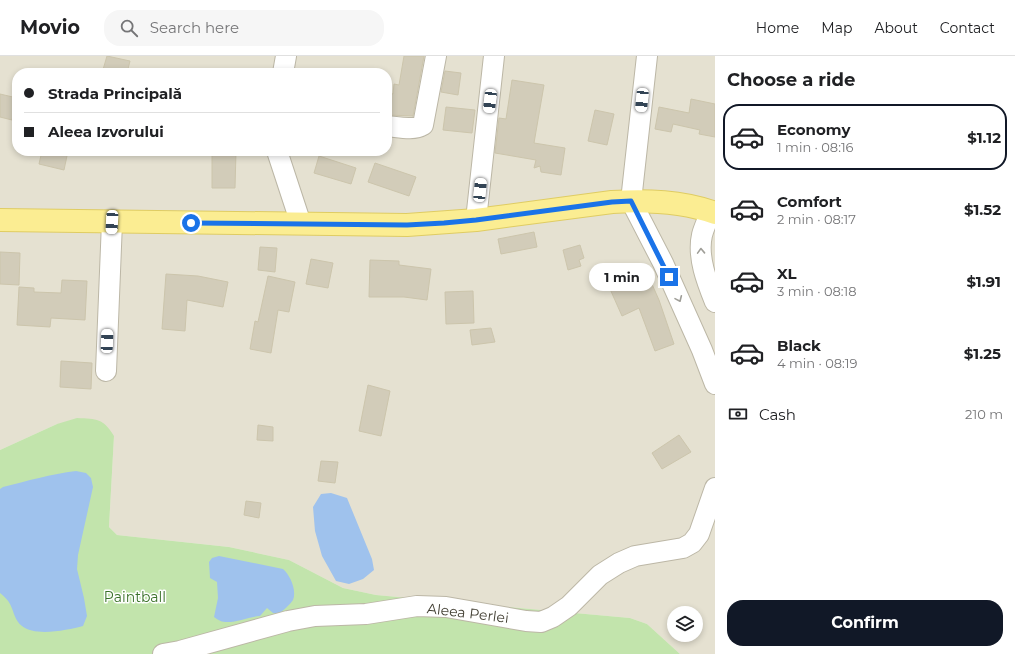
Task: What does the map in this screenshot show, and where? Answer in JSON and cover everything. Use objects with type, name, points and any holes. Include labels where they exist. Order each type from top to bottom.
[{"type":"main road","points":[[0,220],[407,225],[476,220],[612,202],[631,201],[673,203],[713,212]]},
{"type":"street","points":[[284,68],[286,56]]},
{"type":"street","points":[[392,126],[418,128],[423,125],[436,56]]},
{"type":"street","points":[[476,220],[494,56]]},
{"type":"street","points":[[647,56],[631,201],[666,270],[715,384]]},
{"type":"street","points":[[279,156],[301,224]]},
{"type":"street","points":[[713,212],[702,235],[700,251],[703,268],[715,302]]},
{"type":"street","points":[[106,371],[112,222]]},
{"type":"street","name":"Aleea Perlei","points":[[163,654],[180,651],[288,621],[315,616],[366,614],[417,606],[446,607],[526,621],[541,622],[553,617],[570,606],[600,576],[619,563],[636,556],[683,548],[692,543],[699,534],[715,488]]},
{"type":"shaded area","points":[[0,56],[715,56],[715,654],[680,654],[647,624],[630,618],[376,595],[343,588],[289,560],[229,547],[117,535],[109,527],[114,436],[57,424],[0,450]]},
{"type":"green space","name":"Paintball","points":[[77,418],[95,419],[103,423],[114,436],[109,527],[117,535],[229,547],[289,560],[343,588],[376,595],[630,618],[647,624],[680,654],[0,654],[0,450],[57,424]]},
{"type":"water","points":[[76,471],[86,473],[91,478],[93,487],[78,555],[77,569],[87,616],[83,626],[77,628],[52,632],[35,631],[22,626],[18,622],[6,598],[0,593],[0,489],[39,478]]},
{"type":"water","points":[[331,493],[347,498],[372,559],[374,570],[363,579],[349,584],[336,581],[322,556],[315,531],[313,507],[321,494]]},
{"type":"water","points":[[219,556],[283,569],[292,583],[294,592],[293,600],[279,614],[273,613],[267,608],[260,616],[238,621],[224,622],[214,617],[218,598],[217,582],[210,578],[209,562],[212,558]]},
{"type":"building","points":[[107,56],[130,61],[128,68],[103,68]]},
{"type":"building","points":[[404,56],[424,56],[413,116],[392,115],[392,94],[394,84],[399,85]]},
{"type":"building","points":[[445,71],[461,73],[458,95],[441,92]]},
{"type":"building","points":[[512,80],[544,85],[534,143],[565,148],[561,175],[541,172],[540,166],[534,168],[536,160],[495,153],[499,118],[506,119]]},
{"type":"building","points":[[0,94],[12,97],[12,120],[0,117]]},
{"type":"building","points":[[691,99],[715,104],[715,137],[699,134],[700,130],[673,124],[671,132],[655,129],[659,107],[689,113]]},
{"type":"building","points":[[446,107],[475,110],[472,133],[443,130]]},
{"type":"building","points":[[595,110],[614,114],[607,145],[588,141]]},
{"type":"building","points":[[41,156],[67,156],[64,170],[39,164]]},
{"type":"building","points":[[212,156],[236,156],[235,188],[212,188]]},
{"type":"building","points":[[319,156],[356,168],[351,184],[314,173]]},
{"type":"building","points":[[375,163],[416,177],[409,196],[368,182]]},
{"type":"building","points":[[534,232],[537,247],[501,254],[498,239]]},
{"type":"building","points":[[580,245],[584,258],[579,260],[581,266],[568,270],[563,250]]},
{"type":"building","points":[[260,247],[277,248],[275,272],[258,270]]},
{"type":"building","points":[[0,252],[20,253],[19,285],[0,284]]},
{"type":"building","points":[[311,259],[333,263],[328,288],[306,284]]},
{"type":"building","points":[[370,260],[399,261],[399,265],[431,269],[427,300],[404,297],[369,297]]},
{"type":"building","points":[[647,273],[659,300],[674,344],[655,351],[639,308],[622,316],[610,289]]},
{"type":"building","points":[[166,274],[198,276],[228,282],[223,307],[187,300],[185,331],[162,329]]},
{"type":"building","points":[[268,276],[295,282],[289,312],[278,310],[271,353],[250,349],[255,321],[258,322]]},
{"type":"building","points":[[62,280],[87,281],[85,320],[51,318],[50,327],[17,325],[19,287],[34,288],[34,292],[61,293]]},
{"type":"building","points":[[473,291],[474,323],[446,324],[445,292]]},
{"type":"building","points":[[491,328],[495,342],[472,345],[470,330]]},
{"type":"building","points":[[61,361],[92,363],[91,389],[60,387]]},
{"type":"building","points":[[368,385],[390,391],[381,436],[359,431]]},
{"type":"building","points":[[258,425],[273,427],[273,441],[257,440]]},
{"type":"building","points":[[679,435],[691,452],[662,469],[652,453]]},
{"type":"building","points":[[321,461],[338,462],[335,483],[318,481]]},
{"type":"building","points":[[246,501],[261,503],[259,518],[244,515]]},
{"type":"route","points":[[191,223],[407,225],[476,220],[612,202],[631,201],[669,277]]}]
